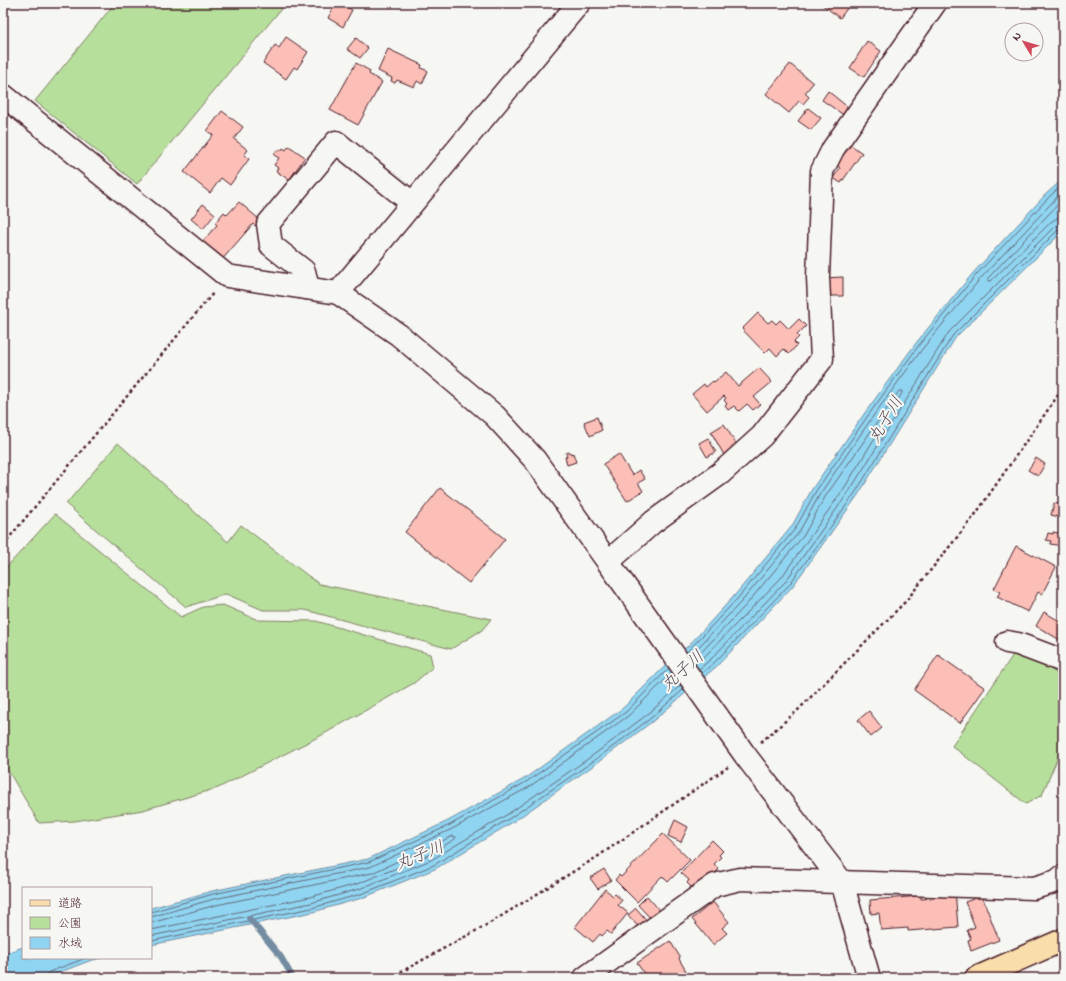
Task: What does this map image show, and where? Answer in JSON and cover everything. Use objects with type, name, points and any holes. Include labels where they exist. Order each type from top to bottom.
[{"type":"main road","points":[[976,978],[1063,940]]},
{"type":"street","points":[[338,293],[579,3]]},
{"type":"street","points":[[608,562],[653,522],[721,474],[762,436],[822,359],[818,277],[822,171],[833,149],[935,3]]},
{"type":"street","points":[[3,95],[227,276],[338,293],[399,336],[495,416],[535,460],[741,750],[842,882],[869,978]]},
{"type":"street","points":[[308,288],[304,271],[271,245],[268,224],[336,142],[412,203]]},
{"type":"street","points":[[1007,642],[1018,644],[1063,661]]},
{"type":"street","points":[[585,978],[715,885],[740,879],[1034,888],[1057,881],[1063,876]]},
{"type":"path","points":[[3,545],[227,276]]},
{"type":"path","points":[[390,978],[490,923],[597,856],[741,750],[797,711],[906,602],[975,515],[1063,388]]},
{"type":"green space","points":[[115,3],[286,3],[137,184],[35,101]]},
{"type":"green space","points":[[118,443],[228,542],[241,525],[319,584],[491,619],[482,630],[451,649],[305,610],[263,610],[226,594],[186,607],[66,504]]},
{"type":"green space","points":[[55,514],[181,617],[203,607],[223,605],[258,620],[316,621],[430,654],[433,667],[414,683],[322,735],[218,788],[143,810],[75,821],[39,823],[3,762],[3,571]]},
{"type":"green space","points":[[1017,649],[1063,677],[1063,745],[1042,795],[1026,804],[952,746]]},
{"type":"water","name":"丸子川","points":[[1063,179],[1063,231],[956,337],[858,495],[792,587],[717,666],[653,721],[597,763],[513,822],[435,869],[362,898],[313,912],[152,945],[152,908],[212,891],[368,859],[448,821],[524,779],[623,708],[690,644],[735,595],[792,526],[812,489],[916,343],[973,273],[1046,194]]},
{"type":"water","points":[[22,947],[22,959],[97,959],[45,978],[3,978],[3,954]]},
{"type":"building","points":[[336,3],[340,3],[352,10],[343,27],[328,18]]},
{"type":"building","points":[[820,3],[851,3],[840,18]]},
{"type":"building","points":[[286,37],[308,52],[297,69],[294,67],[286,79],[263,63],[275,45],[279,48]]},
{"type":"building","points":[[356,38],[368,48],[360,58],[347,49]]},
{"type":"building","points":[[867,41],[881,51],[864,77],[850,68]]},
{"type":"building","points":[[388,49],[422,65],[421,68],[428,71],[422,84],[417,81],[414,87],[397,80],[395,83],[391,81],[392,78],[378,71]]},
{"type":"building","points":[[356,63],[370,71],[369,74],[382,82],[358,125],[330,110]]},
{"type":"building","points":[[790,64],[813,83],[805,93],[809,97],[803,104],[799,101],[789,113],[766,94]]},
{"type":"building","points":[[828,91],[850,109],[845,116],[822,100]]},
{"type":"building","points":[[808,108],[821,118],[811,130],[798,121]]},
{"type":"building","points":[[222,111],[243,127],[234,139],[248,150],[244,155],[249,159],[230,185],[221,178],[210,193],[184,172],[213,135],[207,131]]},
{"type":"building","points":[[851,145],[862,153],[841,183],[833,178],[840,168],[836,164]]},
{"type":"building","points":[[289,146],[305,157],[289,180],[276,171],[278,168],[274,165],[279,158],[274,155],[278,149],[281,151],[283,148],[286,150]]},
{"type":"building","points":[[239,202],[260,220],[255,226],[253,224],[220,262],[200,244],[217,225],[215,223],[224,212],[227,215]]},
{"type":"building","points":[[203,204],[215,214],[203,229],[191,219]]},
{"type":"building","points":[[843,277],[843,296],[824,296],[824,278]]},
{"type":"building","points":[[758,313],[768,323],[772,320],[776,324],[780,320],[789,329],[799,319],[806,326],[797,335],[799,337],[794,342],[797,345],[789,354],[784,349],[777,356],[770,348],[765,353],[742,329]]},
{"type":"building","points":[[759,368],[772,382],[754,397],[760,404],[753,410],[747,404],[739,411],[734,406],[728,410],[725,406],[727,404],[724,400],[726,398],[724,396],[707,411],[692,394],[704,384],[706,387],[713,381],[714,382],[726,372],[738,386]]},
{"type":"building","points":[[597,417],[602,430],[590,436],[584,422]]},
{"type":"building","points":[[724,424],[738,447],[724,455],[711,432]]},
{"type":"building","points":[[708,438],[716,452],[707,457],[699,443]]},
{"type":"building","points":[[570,452],[571,454],[573,453],[576,462],[567,465],[565,457],[567,456],[566,453]]},
{"type":"building","points":[[619,454],[632,475],[639,470],[645,479],[638,483],[643,491],[627,501],[603,464]]},
{"type":"building","points":[[1036,458],[1045,464],[1038,476],[1028,470]]},
{"type":"building","points":[[440,488],[505,539],[469,583],[405,532]]},
{"type":"building","points":[[1054,503],[1063,505],[1063,518],[1051,515]]},
{"type":"building","points":[[1053,532],[1063,534],[1063,546],[1050,544],[1051,541],[1046,540],[1048,533],[1053,534]]},
{"type":"building","points":[[1016,546],[1056,567],[1042,594],[1038,592],[1028,612],[997,597],[1000,592],[994,589]]},
{"type":"building","points":[[1044,612],[1063,623],[1062,641],[1036,626]]},
{"type":"building","points":[[938,655],[985,688],[960,723],[914,690]]},
{"type":"building","points":[[869,711],[882,728],[871,737],[858,720]]},
{"type":"building","points":[[675,820],[688,827],[681,842],[668,836]]},
{"type":"building","points":[[663,834],[690,860],[668,882],[662,876],[637,902],[615,880],[619,875],[621,877]]},
{"type":"building","points":[[712,840],[723,851],[719,855],[721,857],[714,864],[719,869],[698,890],[693,889],[687,883],[689,880],[681,873]]},
{"type":"building","points":[[604,869],[611,880],[598,889],[590,878]]},
{"type":"building","points":[[605,889],[613,896],[615,894],[622,900],[618,905],[628,913],[611,934],[607,931],[602,936],[600,934],[593,942],[575,927]]},
{"type":"building","points":[[955,890],[958,927],[908,931],[908,928],[881,930],[879,913],[871,914],[870,900],[921,896],[921,899],[934,898],[934,892]]},
{"type":"building","points":[[647,896],[662,913],[653,921],[638,905]]},
{"type":"building","points":[[982,896],[999,940],[971,951],[968,940],[971,939],[967,930],[975,927],[965,902]]},
{"type":"building","points":[[713,902],[729,922],[722,928],[727,933],[713,945],[692,919]]},
{"type":"building","points":[[636,908],[649,923],[641,930],[628,915]]},
{"type":"building","points":[[670,941],[680,957],[679,959],[686,971],[675,978],[647,978],[637,963]]},
{"type":"waterway","points":[[249,918],[281,957],[293,978]]}]
